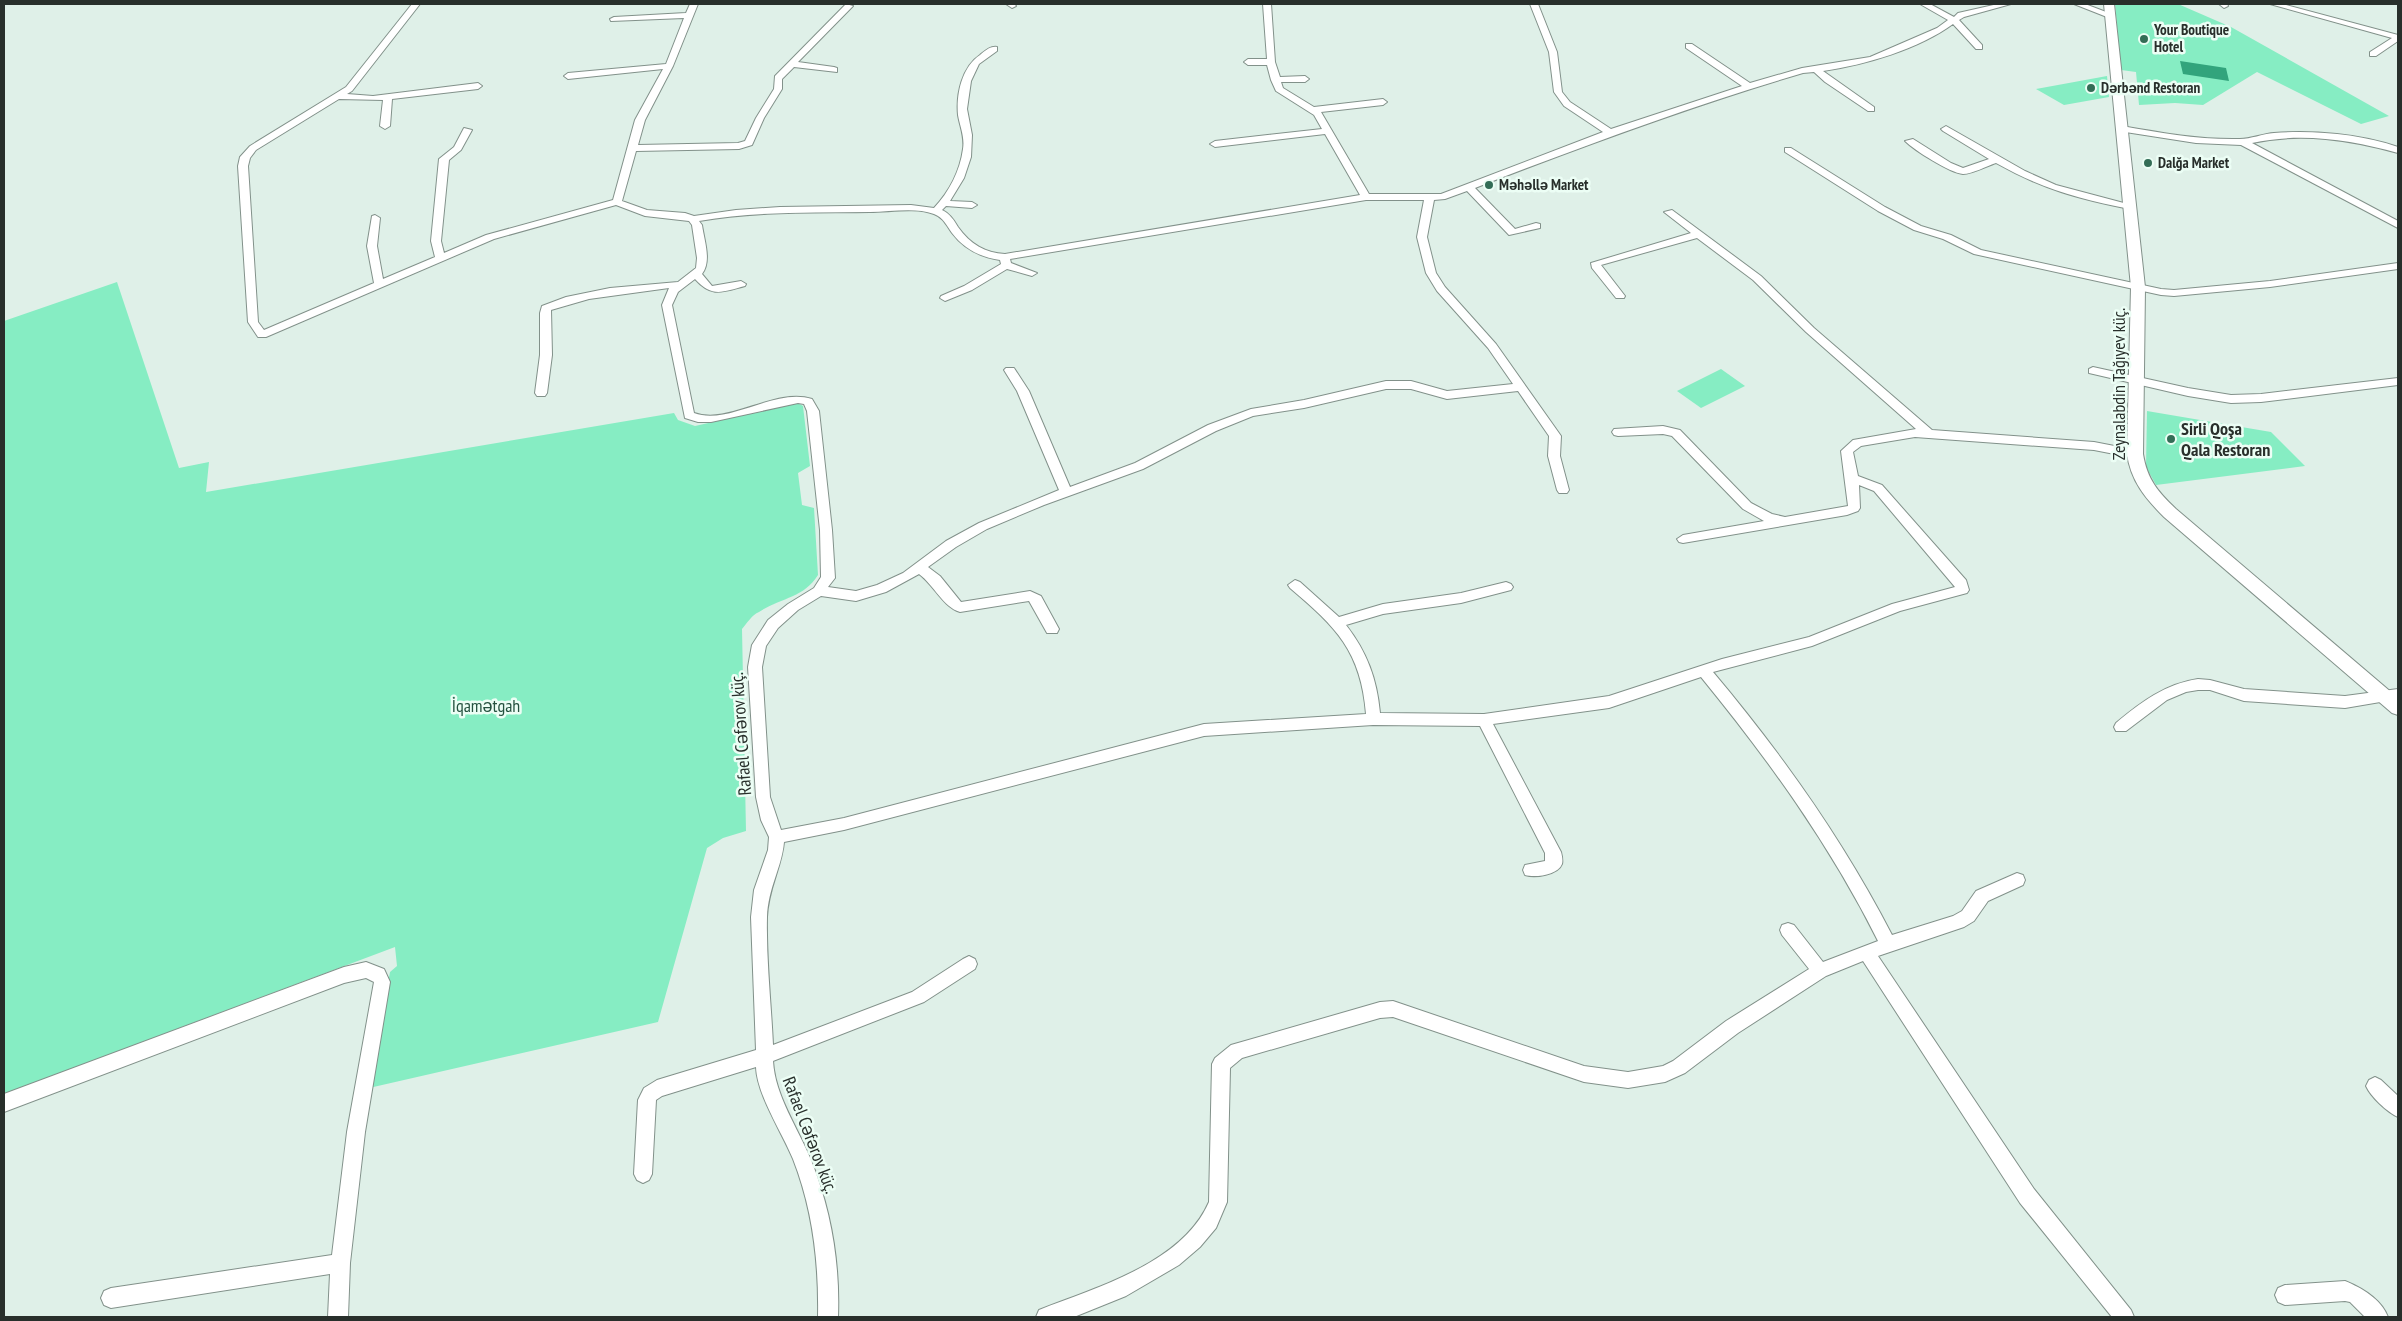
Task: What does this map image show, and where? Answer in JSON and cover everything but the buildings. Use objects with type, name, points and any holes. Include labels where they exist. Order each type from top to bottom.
[{"type":"street","points":[[416,4],[349,89],[253,148],[245,157],[243,166],[253,322],[262,335],[440,258],[508,232],[617,202],[644,213],[674,214],[692,219],[730,214],[838,210],[936,211],[947,217],[966,244],[985,254],[1032,273]]},
{"type":"street","points":[[617,202],[631,148],[644,109],[669,66],[694,4]]},
{"type":"street","points":[[1267,4],[1271,62],[1275,80],[1282,92],[1314,110],[1329,131],[1366,197]]},
{"type":"street","points":[[1534,4],[1553,52],[1558,92],[1567,104],[1610,132]]},
{"type":"street","points":[[1924,4],[1954,20],[1979,47]]},
{"type":"street","points":[[945,298],[968,288],[1006,261],[1366,197],[1399,195],[1442,198],[1610,132],[1748,86],[1816,69],[1853,64],[1878,58],[1940,30],[1968,13],[2007,4]]},
{"type":"street","points":[[2078,4],[2109,9]]},
{"type":"street","points":[[2274,4],[2398,38]]},
{"type":"street","points":[[631,148],[739,146],[750,143],[760,118],[778,89],[778,78],[849,6]]},
{"type":"street","name":"Zeynalabdin Tağıyev küç.","points":[[2109,9],[2138,287],[2138,382],[2135,454],[2138,476],[2145,487],[2160,503],[2392,696],[2398,708]]},
{"type":"street","points":[[614,19],[690,15]]},
{"type":"street","points":[[2373,54],[2398,38]]},
{"type":"street","points":[[1688,46],[1748,86]]},
{"type":"street","points":[[936,211],[944,203],[962,170],[966,157],[968,137],[963,114],[965,87],[975,64],[994,49]]},
{"type":"street","points":[[1248,62],[1271,62]]},
{"type":"street","points":[[791,64],[834,70]]},
{"type":"street","points":[[568,76],[669,66]]},
{"type":"street","points":[[1816,69],[1822,77],[1871,110]]},
{"type":"street","points":[[1275,80],[1305,79]]},
{"type":"street","points":[[339,96],[359,99],[388,97],[478,86]]},
{"type":"street","points":[[384,126],[388,97]]},
{"type":"street","points":[[1314,110],[1383,102]]},
{"type":"street","points":[[1946,129],[1997,159],[2068,193],[2130,206]]},
{"type":"street","points":[[2122,129],[2176,138],[2243,142],[2272,136],[2366,141],[2398,150]]},
{"type":"street","points":[[440,258],[436,241],[444,159],[458,148],[467,130]]},
{"type":"street","points":[[1215,144],[1329,131]]},
{"type":"street","points":[[1910,141],[1948,165],[1963,171],[1997,159]]},
{"type":"street","points":[[2243,142],[2398,225]]},
{"type":"street","points":[[1788,150],[1828,178],[1902,220],[1924,231],[1945,237],[1968,250],[2138,287],[2174,293],[2270,284],[2398,266]]},
{"type":"street","points":[[1469,187],[1513,233],[1536,226]]},
{"type":"street","points":[[1429,198],[1422,237],[1431,273],[1441,289],[1492,346],[1555,436],[1554,456],[1563,490]]},
{"type":"street","points":[[944,203],[972,205]]},
{"type":"street","points":[[1669,212],[1757,278],[1810,330],[1928,433]]},
{"type":"street","points":[[374,218],[372,246],[379,284]]},
{"type":"street","points":[[692,219],[699,228],[701,268],[696,274],[678,285],[671,292],[667,305],[689,414],[699,419],[716,418],[792,399],[804,400],[811,406],[828,549],[828,578],[819,591],[846,596],[868,594],[908,576],[964,535],[1066,492],[1139,466],[1212,428],[1263,410],[1304,404],[1391,384],[1411,385],[1447,395],[1520,387]]},
{"type":"street","points":[[1620,296],[1596,266],[1596,263],[1699,234]]},
{"type":"street","points":[[696,274],[709,288],[714,289],[741,284]]},
{"type":"street","points":[[541,393],[546,355],[544,313],[546,308],[628,288],[678,285]]},
{"type":"street","points":[[1010,370],[1023,391],[1066,492]]},
{"type":"street","points":[[2094,371],[2209,396],[2247,399],[2398,382]]},
{"type":"street","points":[[2383,384],[2398,395]]},
{"type":"street","points":[[1618,432],[1663,430],[1676,433],[1746,506],[1760,515],[1785,521]]},
{"type":"street","points":[[1682,539],[1770,526],[1785,521],[1843,512],[1854,508],[1855,500],[1847,451],[1851,446],[1897,434],[1928,433],[2094,446],[2135,454]]},
{"type":"street","points":[[778,837],[844,824],[1184,734],[1230,727],[1374,719],[1484,720],[1609,702],[1738,660],[1806,643],[1897,607],[1962,590],[1961,583],[1878,488],[1852,478]]},
{"type":"street","points":[[920,568],[935,579],[955,605],[960,607],[1030,596],[1036,599],[1052,629]]},
{"type":"street","points":[[1295,585],[1349,635],[1367,670],[1374,719]]},
{"type":"street","points":[[1338,623],[1354,615],[1463,598],[1506,587]]},
{"type":"street","name":"Rafael Cəfərov küç.","points":[[819,591],[780,617],[766,634],[756,656],[754,667],[763,797],[769,820],[778,837],[776,850],[762,890],[759,917],[764,1056],[769,1086],[803,1161],[818,1207],[826,1246],[828,1317]]},
{"type":"street","points":[[1704,671],[1768,749],[1873,912],[1888,944]]},
{"type":"street","points":[[2121,727],[2144,708],[2180,687],[2191,685],[2212,686],[2244,695],[2345,702],[2392,696]]},
{"type":"street","points":[[1484,720],[1553,852],[1555,862],[1549,866],[1531,870]]},
{"type":"street","points":[[1046,1317],[1108,1295],[1167,1261],[1202,1233],[1216,1214],[1218,1202],[1220,1064],[1237,1050],[1380,1010],[1393,1009],[1584,1074],[1602,1078],[1628,1080],[1665,1074],[1679,1067],[1732,1027],[1820,971],[1888,944],[1958,922],[1968,916],[1982,896],[2016,880]]},
{"type":"street","points":[[1788,930],[1820,971]]},
{"type":"street","points":[[1866,952],[2046,1223],[2124,1317]]},
{"type":"street","points":[[643,1174],[647,1100],[650,1094],[657,1089],[764,1056],[898,1006],[918,997],[969,964]]},
{"type":"street","points":[[4,1103],[344,975],[366,970],[378,974],[382,982],[356,1132],[340,1263],[338,1317]]},
{"type":"street","points":[[2375,1086],[2398,1108]]},
{"type":"street","points":[[111,1298],[340,1263]]},
{"type":"street","points":[[2285,1295],[2345,1291],[2356,1295],[2378,1317]]},
{"type":"green space","points":[[2115,4],[2178,4],[2231,27],[2389,116],[2361,124],[2257,72],[2203,105],[2175,103],[2139,105],[2136,72],[2121,70]]},
{"type":"green space","points":[[2107,76],[2109,97],[2064,105],[2036,89]]},
{"type":"green space","name":"İqamətgah","points":[[117,282],[179,468],[209,462],[206,492],[674,413],[678,420],[695,426],[798,403],[803,406],[810,466],[798,473],[802,505],[814,508],[818,575],[806,589],[756,613],[742,629],[746,831],[723,838],[707,848],[658,1022],[369,1088],[390,972],[397,966],[395,947],[4,1094],[4,321]]},
{"type":"green space","points":[[1721,369],[1745,386],[1701,408],[1677,391]]},
{"type":"green space","points":[[2147,411],[2271,432],[2305,466],[2156,485],[2146,467]]},
{"type":"shaded area","points":[[2180,61],[2226,68],[2229,81],[2183,74]]},
{"type":"place","name":"Your Boutique Hotel","points":[[2144,39]]},
{"type":"place","name":"Dərbənd Restoran","points":[[2091,88]]},
{"type":"place","name":"Dalğa Market","points":[[2148,163]]},
{"type":"place","name":"Məhəllə Market","points":[[1489,185]]},
{"type":"place","name":"Sirli Qoşa Qala Restoran","points":[[2171,439]]}]
